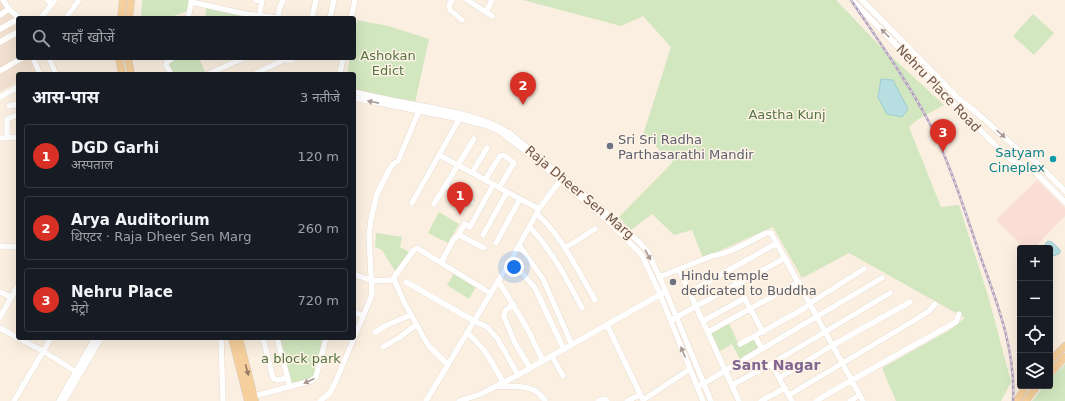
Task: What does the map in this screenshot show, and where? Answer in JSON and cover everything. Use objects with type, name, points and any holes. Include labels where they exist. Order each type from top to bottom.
[{"type":"main road","points":[[121,16],[122,0]]},
{"type":"main road","points":[[129,16],[131,0]]},
{"type":"main road","points":[[119,60],[122,72]]},
{"type":"main road","points":[[128,60],[131,72]]},
{"type":"main road","points":[[233,340],[248,401]]},
{"type":"main road","points":[[240,340],[255,399]]},
{"type":"main road","points":[[1053,358],[1065,346]]},
{"type":"main road","points":[[1053,370],[1065,357]]},
{"type":"main road","points":[[1017,401],[1024,389]]},
{"type":"main road","points":[[1026,401],[1035,389]]},
{"type":"street","points":[[3,0],[16,17]]},
{"type":"street","points":[[67,16],[79,0]]},
{"type":"street","points":[[260,0],[260,12]]},
{"type":"street","points":[[279,16],[283,0]]},
{"type":"street","points":[[312,16],[316,0]]},
{"type":"street","points":[[330,16],[334,0]]},
{"type":"street","points":[[351,16],[355,0]]},
{"type":"street","points":[[452,0],[449,5],[450,10],[462,20]]},
{"type":"street","points":[[486,12],[492,0]]},
{"type":"street","name":"Nehru Place Road","points":[[852,0],[997,147],[1011,160],[1034,170],[1065,202]]},
{"type":"street","name":"Nehru Place Road","points":[[862,0],[958,98],[1021,152],[1035,161],[1065,191]]},
{"type":"street","points":[[42,16],[51,1]]},
{"type":"street","points":[[188,16],[191,1],[245,16]]},
{"type":"street","points":[[471,1],[492,16]]},
{"type":"street","points":[[0,15],[9,9]]},
{"type":"street","points":[[0,29],[16,20]]},
{"type":"street","points":[[0,42],[16,33]]},
{"type":"street","points":[[0,71],[19,60]]},
{"type":"street","points":[[34,60],[39,72]]},
{"type":"street","points":[[50,60],[55,72]]},
{"type":"street","points":[[169,60],[166,65],[170,72]]},
{"type":"street","points":[[212,72],[240,60]]},
{"type":"street","points":[[258,72],[284,60]]},
{"type":"street","points":[[340,72],[343,60]]},
{"type":"street","points":[[0,97],[16,88]]},
{"type":"street","name":"Raja Dheer Sen Marg","points":[[356,92],[461,117]]},
{"type":"street","name":"Raja Dheer Sen Marg","points":[[356,98],[419,111],[487,121],[511,134],[610,223],[642,255],[676,317],[711,401]]},
{"type":"street","points":[[9,106],[16,104]]},
{"type":"street","points":[[356,333],[372,295],[369,236],[373,206],[389,170],[393,164],[398,161],[419,111]]},
{"type":"street","points":[[7,138],[6,121],[7,119],[16,116]]},
{"type":"street","points":[[412,203],[461,117]]},
{"type":"street","points":[[0,138],[16,137]]},
{"type":"street","points":[[434,204],[474,139]]},
{"type":"street","points":[[472,173],[487,148]]},
{"type":"street","points":[[439,155],[520,199],[538,212],[565,248],[595,300]]},
{"type":"street","points":[[485,180],[500,156],[503,155],[512,160],[514,163],[499,188]]},
{"type":"street","points":[[426,401],[511,260],[538,212],[561,179]]},
{"type":"street","name":"Raja Dheer Sen Marg","points":[[561,179],[614,219],[648,252],[659,277],[670,320],[703,401]]},
{"type":"street","points":[[441,263],[453,240],[465,224],[470,227],[493,185]]},
{"type":"street","points":[[445,186],[472,202]]},
{"type":"street","points":[[483,235],[507,192]]},
{"type":"street","points":[[496,243],[520,199]]},
{"type":"street","points":[[530,227],[554,257],[568,280],[582,308]]},
{"type":"street","points":[[565,248],[595,230]]},
{"type":"street","points":[[659,277],[727,252],[766,233],[771,233],[863,401]]},
{"type":"street","points":[[458,235],[484,248]]},
{"type":"street","points":[[690,292],[777,243]]},
{"type":"street","points":[[519,245],[543,279],[572,345]]},
{"type":"street","points":[[0,246],[16,247]]},
{"type":"street","points":[[394,279],[404,263],[417,248],[490,293]]},
{"type":"street","points":[[670,320],[785,258]]},
{"type":"street","points":[[511,260],[535,288],[564,350]]},
{"type":"street","points":[[679,269],[739,401]]},
{"type":"street","points":[[740,344],[805,308],[810,303],[864,269]]},
{"type":"street","points":[[729,270],[763,332]]},
{"type":"street","points":[[356,275],[372,281],[394,279]]},
{"type":"street","points":[[698,387],[882,278]]},
{"type":"street","points":[[394,279],[416,325],[430,349],[448,365]]},
{"type":"street","points":[[498,280],[514,305],[543,362]]},
{"type":"street","points":[[406,282],[487,327],[497,338],[518,375]]},
{"type":"street","points":[[708,332],[799,282]]},
{"type":"street","points":[[0,317],[16,289]]},
{"type":"street","points":[[0,292],[11,297]]},
{"type":"street","points":[[732,386],[890,292]]},
{"type":"street","points":[[458,401],[481,394],[543,362],[663,293]]},
{"type":"street","points":[[703,321],[744,298]]},
{"type":"street","points":[[779,378],[833,345],[910,302]]},
{"type":"street","points":[[771,364],[790,398],[843,363],[929,311],[935,304]]},
{"type":"street","points":[[514,305],[503,314],[516,343],[530,368]]},
{"type":"street","points":[[356,313],[363,316]]},
{"type":"street","points":[[816,401],[956,322],[959,314]]},
{"type":"street","points":[[375,332],[387,325],[411,315]]},
{"type":"street","points":[[383,347],[416,325]]},
{"type":"street","points":[[606,325],[643,400],[690,369]]},
{"type":"street","points":[[0,328],[16,337]]},
{"type":"street","points":[[467,332],[481,345],[490,357],[503,382]]},
{"type":"street","points":[[755,336],[762,349]]},
{"type":"street","points":[[22,340],[43,351],[78,373]]},
{"type":"street","points":[[14,401],[50,340]]},
{"type":"street","points":[[78,373],[95,340]]},
{"type":"street","points":[[59,401],[100,340]]},
{"type":"street","points":[[221,340],[223,401]]},
{"type":"street","points":[[264,340],[273,378],[277,380],[287,378]]},
{"type":"street","points":[[278,340],[290,387]]},
{"type":"street","points":[[255,399],[311,381],[316,377],[325,340]]},
{"type":"street","points":[[320,401],[330,393],[353,340]]},
{"type":"street","points":[[552,356],[563,376]]},
{"type":"street","points":[[496,386],[530,388],[535,390],[546,401]]},
{"type":"street","points":[[761,401],[785,388]]},
{"type":"street","points":[[64,401],[65,394]]},
{"type":"street","points":[[627,401],[640,395]]},
{"type":"street","points":[[850,401],[860,395]]},
{"type":"street","points":[[598,401],[605,399],[606,401]]},
{"type":"shaded area","points":[[0,0],[6,0],[16,16],[16,60],[37,60],[41,72],[16,72],[16,83],[0,92]]},
{"type":"shaded area","points":[[1037,180],[1065,208],[1065,216],[1037,245],[1021,245],[996,220]]},
{"type":"green space","points":[[142,0],[192,0],[190,10],[174,16],[141,16]]},
{"type":"green space","name":"Aastha Kunj","points":[[523,0],[836,0],[880,46],[944,105],[917,120],[909,127],[941,207],[959,205],[989,299],[1011,382],[1001,401],[896,401],[882,368],[948,331],[965,318],[849,253],[802,278],[773,227],[703,258],[692,230],[674,235],[652,214],[631,230],[619,217],[673,162],[643,135],[671,47],[643,16],[621,26]]},
{"type":"green space","points":[[207,3],[249,12],[248,16],[205,16]]},
{"type":"green space","points":[[1033,14],[1054,33],[1034,55],[1013,36]]},
{"type":"green space","name":"Ashokan Edict","points":[[357,20],[388,26],[429,39],[415,103],[356,91],[356,72],[347,72],[350,60],[356,60]]},
{"type":"green space","points":[[175,60],[200,60],[205,72],[172,72],[167,64]]},
{"type":"green space","points":[[439,212],[459,224],[448,243],[428,233]]},
{"type":"green space","points":[[376,233],[402,237],[400,247],[411,253],[397,274],[382,250],[375,247]]},
{"type":"green space","points":[[455,272],[477,285],[469,299],[447,285]]},
{"type":"green space","points":[[728,321],[739,345],[755,338],[762,349],[741,361],[732,344],[717,353],[708,332]]},
{"type":"green space","name":"a block park","points":[[278,340],[325,340],[316,377],[290,387]]},
{"type":"green space","points":[[1065,364],[1065,401],[1032,401],[1042,389],[1053,389],[1053,376]]},
{"type":"water","points":[[881,79],[893,80],[908,109],[902,117],[887,114],[878,98]]},
{"type":"water","points":[[1048,241],[1052,242],[1060,250],[1060,253],[1054,256],[1053,245],[1045,244]]},
{"type":"railway","points":[[851,0],[911,90],[929,122],[944,155],[958,190],[1005,329],[1012,365],[1013,401]]},
{"type":"place","name":"Arya Auditorium","points":[[523,105]]},
{"type":"place","name":"Sri Sri Radha Parthasarathi Mandir","points":[[610,146]]},
{"type":"place","name":"Nehru Place","points":[[943,152]]},
{"type":"place","name":"Satyam Cineplex","points":[[1053,159]]},
{"type":"place","name":"DGD Garhi","points":[[460,215]]},
{"type":"place","name":"Hindu temple dedicated to Buddha","points":[[673,282]]},
{"type":"district","name":"Sant Nagar","points":[[776,365]]}]
